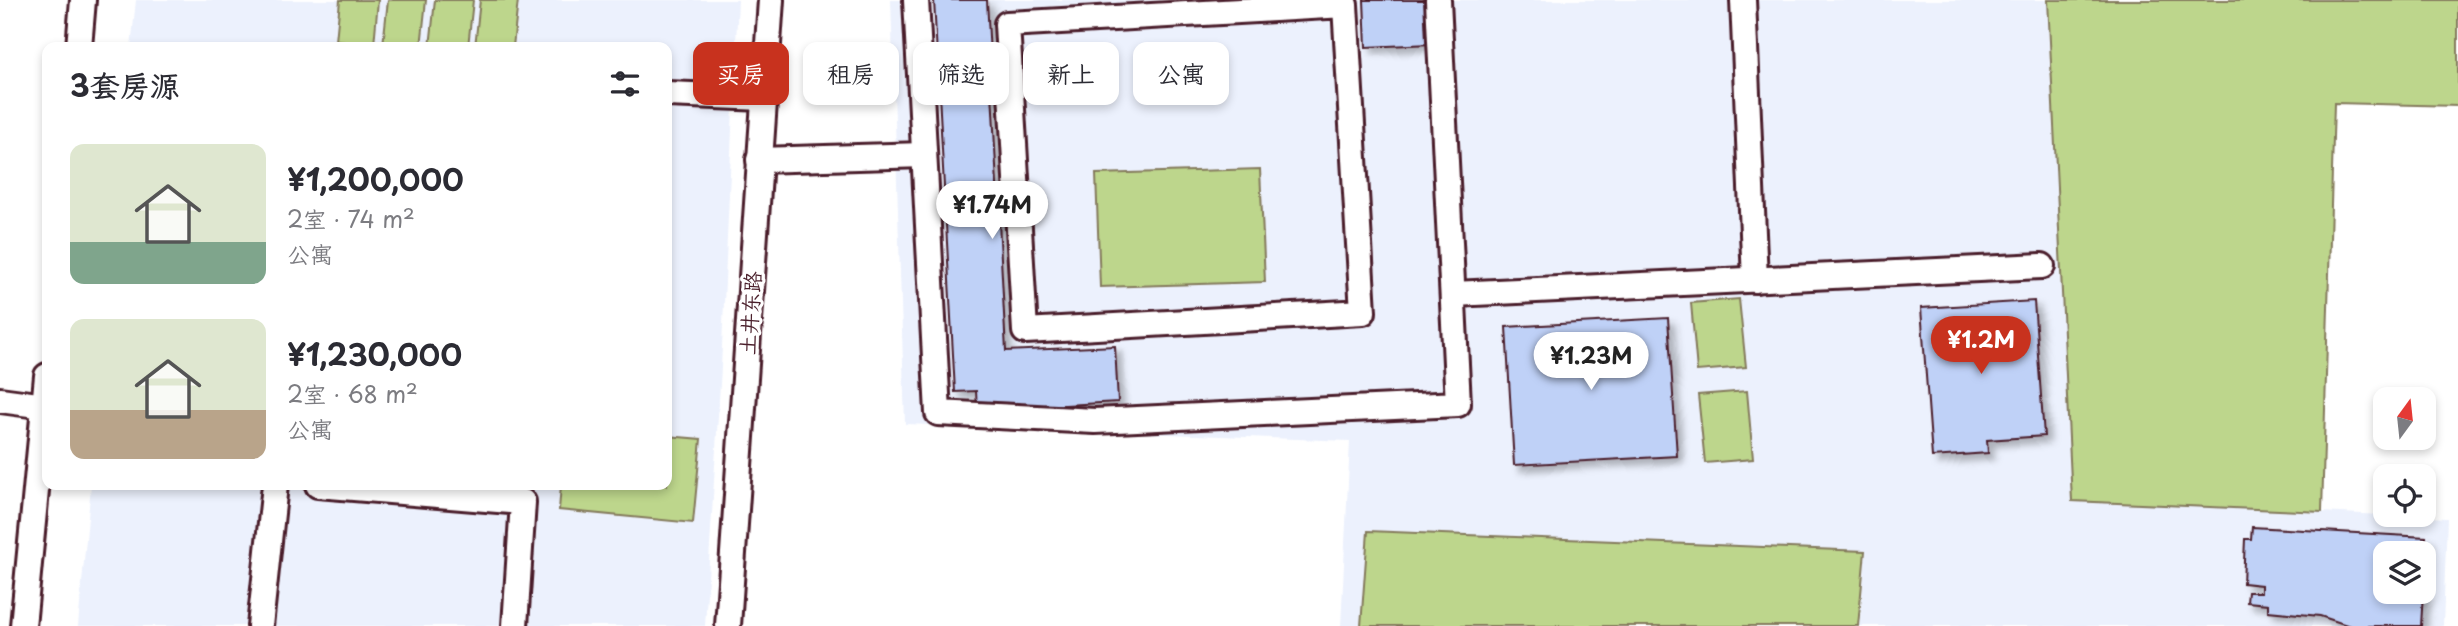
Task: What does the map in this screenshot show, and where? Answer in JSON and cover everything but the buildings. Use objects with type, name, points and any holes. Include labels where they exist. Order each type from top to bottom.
[{"type":"street","points":[[79,42],[83,0]]},
{"type":"street","name":"土井东路","points":[[768,42],[771,0]]},
{"type":"street","points":[[916,0],[938,413],[1095,421],[1458,404],[1438,0]]},
{"type":"street","points":[[1743,0],[1755,280]]},
{"type":"street","points":[[1345,5],[1363,312],[1025,331],[1007,24],[1345,5]]},
{"type":"street","points":[[672,94],[693,95]]},
{"type":"street","name":"土井东路","points":[[728,626],[763,105]]},
{"type":"street","points":[[759,160],[925,155]]},
{"type":"street","points":[[1453,294],[2042,266]]},
{"type":"street","points":[[0,400],[42,406]]},
{"type":"street","points":[[23,626],[42,427]]},
{"type":"street","points":[[260,626],[274,490]]},
{"type":"street","points":[[438,490],[510,493],[515,626]]},
{"type":"shaded area","points":[[136,0],[738,0],[736,42],[693,42],[693,105],[733,105],[705,626],[78,626],[91,490],[672,490],[672,42],[132,42]]},
{"type":"shaded area","points":[[891,0],[2048,0],[2072,500],[2373,514],[2373,527],[2436,527],[2436,517],[2447,518],[2443,626],[1341,626],[1350,441],[905,424],[894,105],[899,105],[899,42],[892,42]]},
{"type":"green space","points":[[340,0],[378,0],[374,42],[336,41]]},
{"type":"green space","points":[[388,0],[426,0],[422,42],[383,42]]},
{"type":"green space","points":[[435,0],[473,0],[469,42],[431,42]]},
{"type":"green space","points":[[480,0],[518,0],[514,42],[476,42]]},
{"type":"green space","points":[[2048,0],[2458,0],[2458,106],[2334,103],[2322,512],[2072,501]]},
{"type":"green space","points":[[1260,169],[1265,282],[1100,287],[1096,174]]},
{"type":"green space","points":[[1739,299],[1746,367],[1697,371],[1691,303]]},
{"type":"green space","points":[[1747,391],[1753,459],[1705,463],[1698,395]]},
{"type":"green space","points":[[672,436],[701,439],[693,523],[559,510],[561,490],[672,490]]},
{"type":"green space","points":[[1368,531],[1865,551],[1858,626],[1361,626]]}]
